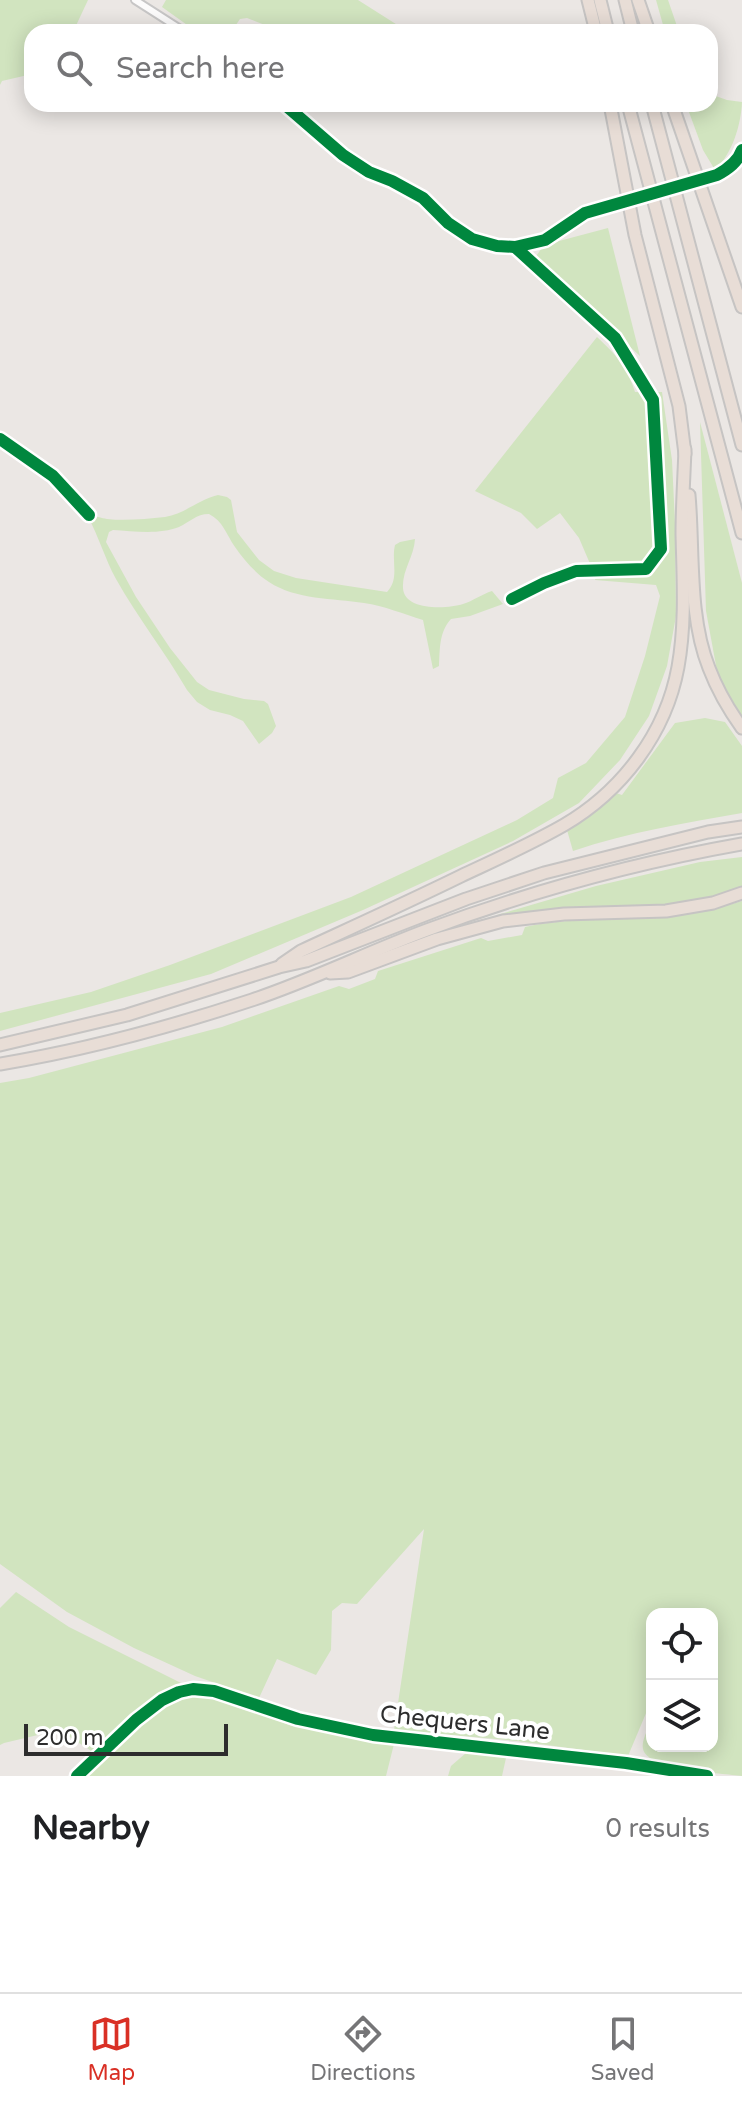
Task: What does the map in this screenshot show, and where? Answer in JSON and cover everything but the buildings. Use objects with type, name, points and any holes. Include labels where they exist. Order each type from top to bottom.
[{"type":"highway","points":[[588,0],[594,24]]},
{"type":"highway","points":[[600,0],[606,24]]},
{"type":"highway","points":[[625,0],[631,24]]},
{"type":"highway","points":[[638,0],[646,24]]},
{"type":"highway","points":[[612,112],[635,235],[679,406],[691,513],[693,578],[702,645],[708,667],[742,728]]},
{"type":"highway","points":[[630,112],[742,533]]},
{"type":"highway","points":[[654,112],[742,445]]},
{"type":"highway","points":[[675,112],[742,307]]},
{"type":"highway","points":[[279,967],[301,951],[566,824],[615,786],[636,761],[655,732],[678,668],[683,604],[685,449]]},
{"type":"highway","points":[[0,1045],[127,1015],[306,961],[466,899],[544,873],[708,832],[742,827]]},
{"type":"highway","points":[[0,1064],[101,1044],[253,999],[427,930],[544,891],[635,866],[742,844]]},
{"type":"highway","points":[[321,974],[348,972],[437,939],[503,921],[564,914],[666,911],[713,903],[742,893]]},
{"type":"street","points":[[135,0],[172,24]]},
{"type":"street","points":[[293,112],[343,155],[369,172],[423,198],[448,223],[472,239],[497,246],[515,247],[545,240],[585,213],[717,175],[727,170],[742,150]]},
{"type":"street","points":[[512,599],[576,571],[646,569],[661,549],[653,400],[615,338],[515,247]]},
{"type":"street","points":[[0,439],[53,476],[89,515]]},
{"type":"street","name":"Chequers Lane","points":[[77,1776],[136,1720],[162,1700],[193,1689],[222,1694],[298,1719],[373,1735],[626,1763],[707,1776]]},
{"type":"green space","points":[[0,0],[88,0],[77,24],[24,24],[24,76],[2,81],[0,85]]},
{"type":"green space","points":[[166,0],[358,0],[396,24],[262,24],[247,18],[240,19],[237,24],[186,24],[162,7]]},
{"type":"green space","points":[[656,0],[668,0],[676,24],[663,24]]},
{"type":"green space","points":[[718,97],[742,102],[734,139],[715,170],[703,150],[689,112],[718,112]]},
{"type":"green space","points":[[608,228],[640,356],[534,259],[544,245]]},
{"type":"green space","points":[[597,337],[620,362],[635,392],[662,392],[672,460],[676,616],[667,666],[649,716],[620,760],[579,803],[513,841],[363,910],[211,974],[0,1031],[0,1013],[91,992],[351,897],[517,820],[553,798],[558,778],[586,763],[625,717],[660,596],[656,585],[595,580],[598,567],[591,566],[579,538],[560,513],[537,529],[521,513],[475,491]]},
{"type":"green space","points":[[700,422],[742,583],[742,718],[717,671],[706,611]]},
{"type":"green space","points":[[218,495],[231,500],[237,532],[259,560],[274,571],[296,578],[387,592],[394,576],[395,545],[415,539],[403,581],[405,595],[411,601],[427,606],[456,606],[492,591],[503,604],[451,619],[442,635],[439,666],[433,669],[423,620],[371,604],[303,595],[280,588],[250,566],[221,524],[209,514],[163,531],[109,532],[106,542],[136,597],[197,682],[209,690],[268,704],[276,726],[259,744],[243,721],[210,710],[197,702],[187,690],[116,579],[88,517],[121,520],[165,517]]},
{"type":"green space","points":[[705,718],[725,722],[742,746],[742,813],[636,833],[573,851],[567,830],[616,793],[622,795],[675,723]]},
{"type":"green space","points":[[742,857],[742,887],[693,901],[497,915],[596,886],[700,862]]},
{"type":"green space","points":[[742,901],[742,1776],[671,1766],[648,1756],[643,1749],[646,1733],[646,1752],[718,1752],[718,1608],[646,1608],[646,1713],[628,1756],[517,1741],[394,1730],[424,1529],[357,1604],[342,1603],[332,1611],[331,1650],[316,1675],[277,1659],[259,1698],[195,1676],[134,1648],[67,1612],[0,1564],[0,1083],[222,1027],[339,986],[349,989],[375,979],[378,971],[481,938],[488,941],[522,935],[525,927],[576,920],[645,918],[703,911]]},
{"type":"green space","points":[[16,1592],[69,1627],[185,1685],[144,1707],[93,1752],[59,1730],[0,1745],[0,1608]]},
{"type":"green space","points":[[195,1694],[218,1698],[292,1726],[394,1744],[386,1776],[86,1776],[149,1718]]},
{"type":"green space","points":[[466,1753],[506,1758],[502,1776],[448,1776],[451,1766]]},
{"type":"cycle path","points":[[293,112],[343,155],[369,172],[423,198],[448,223],[472,239],[497,246],[515,247],[545,240],[585,213],[717,175],[732,165],[742,150]]},
{"type":"cycle path","points":[[512,599],[576,571],[646,569],[661,549],[653,400],[615,338],[515,247]]},
{"type":"cycle path","points":[[0,439],[53,476],[89,515]]},
{"type":"cycle path","points":[[77,1776],[136,1720],[162,1700],[193,1689],[214,1691],[298,1719],[373,1735],[626,1763],[707,1776]]}]
